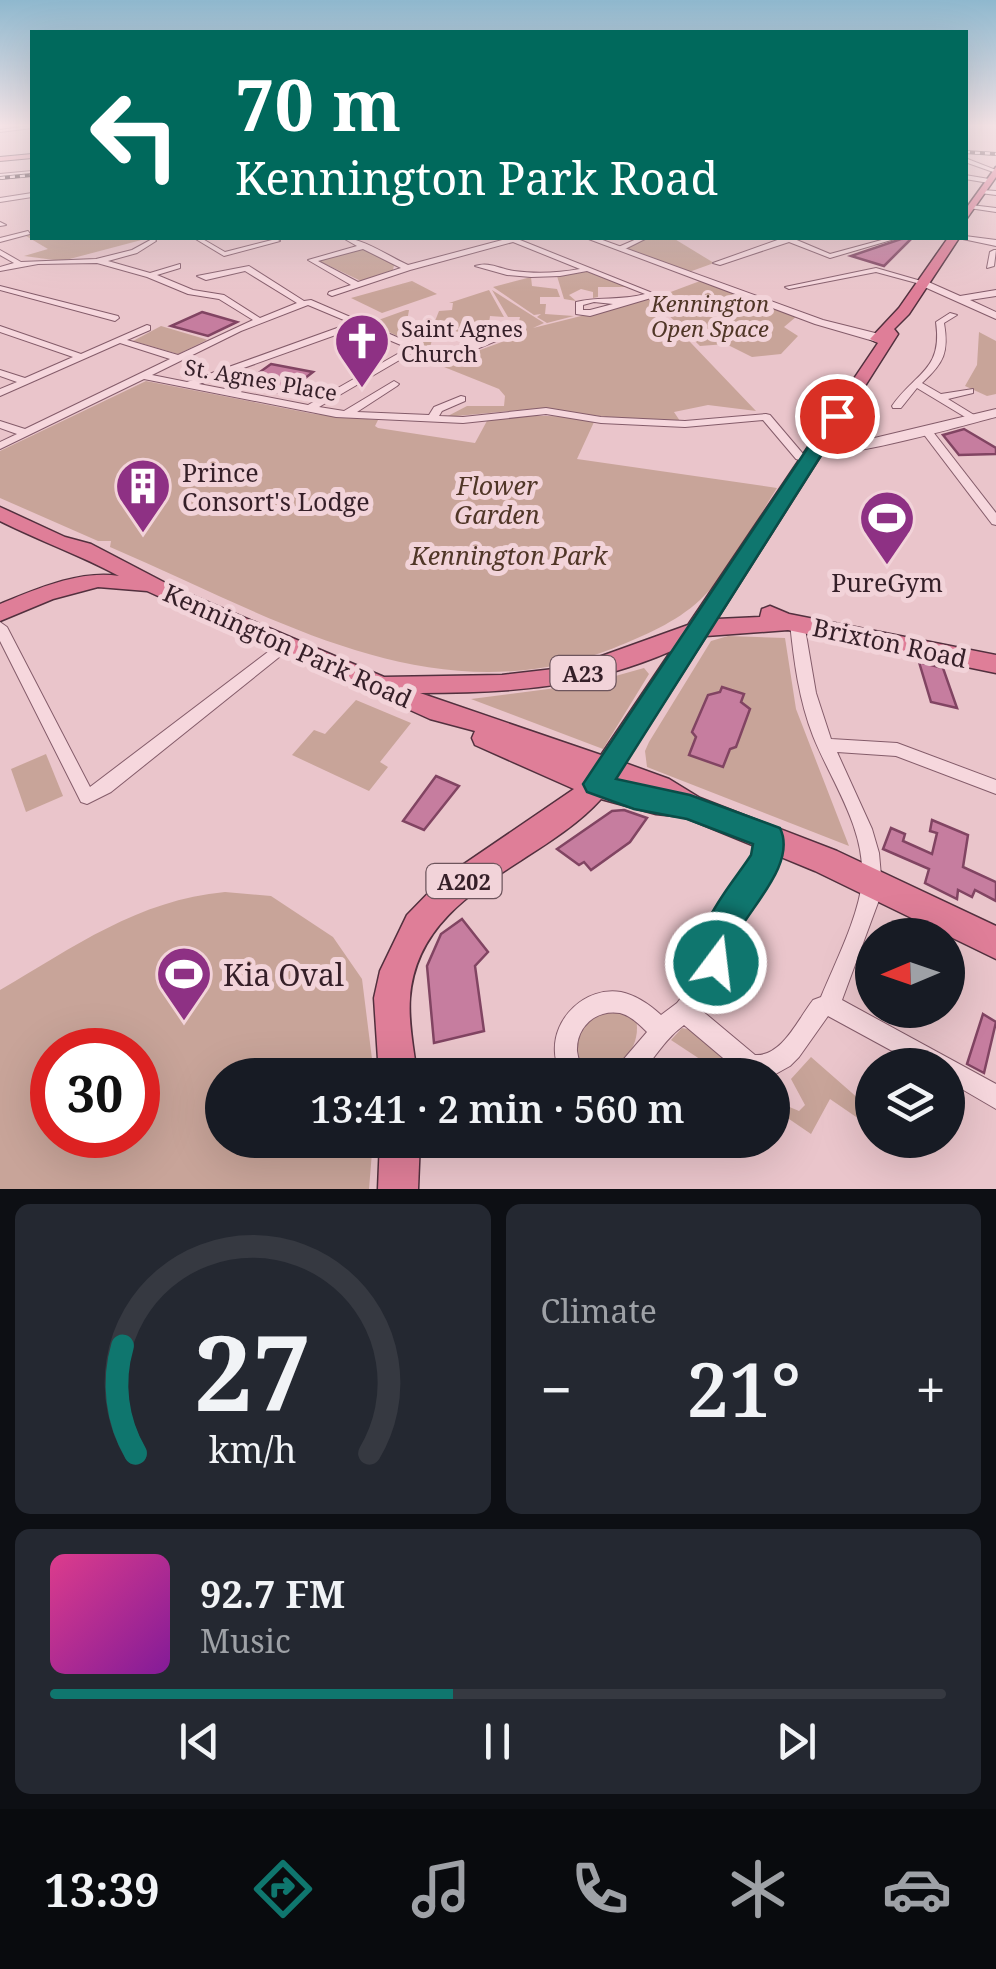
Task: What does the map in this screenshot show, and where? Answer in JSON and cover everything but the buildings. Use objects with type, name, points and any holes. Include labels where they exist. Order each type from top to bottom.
[{"type":"highway","points":[[968,211],[988,181]]},
{"type":"highway","name":"A202","points":[[397,1058],[392,1001],[402,952],[421,918],[444,896],[568,813],[603,776],[812,455],[883,335],[924,283],[951,240]]},
{"type":"highway","name":"Kennington Park Road","points":[[0,513],[58,542],[58,548],[96,560],[384,686],[470,732],[603,776],[660,787],[690,807],[876,884],[996,943]]},
{"type":"highway","points":[[45,594],[52,584],[96,560]]},
{"type":"highway","points":[[0,613],[45,594],[102,580],[145,582]]},
{"type":"highway","name":"Brixton Road","points":[[384,686],[502,684],[596,670],[706,621],[779,625],[790,622],[996,664]]},
{"type":"highway","name":"Brixton Road","points":[[433,709],[495,690],[502,684]]},
{"type":"highway","points":[[398,1189],[399,1158]]},
{"type":"street","points":[[982,192],[996,193]]},
{"type":"street","points":[[0,200],[30,199]]},
{"type":"street","points":[[12,205],[30,200]]},
{"type":"street","points":[[968,211],[996,210]]},
{"type":"street","points":[[0,240],[26,234],[3,225]]},
{"type":"street","points":[[0,269],[18,262],[80,265],[141,250],[154,240]]},
{"type":"street","points":[[200,240],[224,254],[274,240]]},
{"type":"street","points":[[351,240],[408,268]]},
{"type":"street","points":[[332,294],[507,240]]},
{"type":"street","points":[[519,240],[651,294],[627,302],[590,313],[580,312],[579,304],[588,301],[627,302]]},
{"type":"street","points":[[596,240],[818,320],[883,335]]},
{"type":"street","points":[[620,248],[639,240]]},
{"type":"street","points":[[717,263],[782,240]]},
{"type":"street","points":[[793,240],[830,256],[887,240]]},
{"type":"street","points":[[968,240],[995,248],[990,266]]},
{"type":"street","points":[[357,285],[312,260],[366,246]]},
{"type":"street","points":[[141,250],[153,253]]},
{"type":"street","points":[[0,252],[18,262]]},
{"type":"street","points":[[236,260],[306,303],[443,360],[472,348]]},
{"type":"street","points":[[98,261],[192,292],[221,297],[258,320]]},
{"type":"street","points":[[479,266],[490,265],[508,273],[557,274],[588,268]]},
{"type":"street","points":[[150,275],[177,266]]},
{"type":"street","points":[[206,278],[246,268]]},
{"type":"street","points":[[789,287],[876,270],[924,283],[996,316]]},
{"type":"street","points":[[0,285],[147,328],[0,394]]},
{"type":"street","points":[[963,298],[996,293]]},
{"type":"street","points":[[0,446],[258,320],[306,303]]},
{"type":"street","points":[[897,406],[905,391],[918,385],[938,362],[942,318],[953,316]]},
{"type":"street","points":[[188,384],[360,323]]},
{"type":"street","points":[[0,329],[82,357]]},
{"type":"street","points":[[120,341],[178,358]]},
{"type":"street","points":[[307,410],[415,348]]},
{"type":"street","points":[[0,373],[26,382]]},
{"type":"street","name":"St. Agnes Place","points":[[144,376],[307,410],[432,420],[546,411],[601,420],[685,424],[766,416],[800,457],[812,455]]},
{"type":"street","points":[[348,414],[394,384]]},
{"type":"street","points":[[918,385],[974,418]]},
{"type":"street","points":[[941,397],[970,391]]},
{"type":"street","points":[[432,420],[438,409],[460,398]]},
{"type":"street","points":[[389,417],[400,410]]},
{"type":"street","points":[[812,455],[996,413]]},
{"type":"street","points":[[0,424],[25,434]]},
{"type":"street","points":[[926,430],[996,522]]},
{"type":"street","points":[[979,498],[996,498]]},
{"type":"street","points":[[790,622],[825,746],[871,857],[876,884],[829,1005]]},
{"type":"street","points":[[0,627],[87,797],[105,788],[286,646]]},
{"type":"street","points":[[825,746],[897,750],[996,787]]},
{"type":"street","points":[[640,1058],[660,1029],[685,1012],[712,975],[717,938],[766,858],[769,837]]},
{"type":"street","points":[[567,1058],[563,1047],[566,1037],[582,1015],[608,1000],[622,1000],[646,1011],[660,1029]]},
{"type":"street","points":[[685,1012],[742,1060],[760,1069],[778,1063],[820,1008],[829,1005],[909,1048]]},
{"type":"street","points":[[965,1079],[996,1096]]},
{"type":"green space","points":[[33,240],[141,240],[62,261],[24,256],[48,249]]},
{"type":"green space","points":[[641,240],[676,240],[714,263],[689,272],[623,248]]},
{"type":"green space","points":[[363,249],[394,265],[393,270],[361,281],[317,260]]},
{"type":"green space","points":[[584,271],[627,287],[598,287],[598,297],[593,298],[593,292],[581,289],[569,295],[576,301],[564,299],[557,276]]},
{"type":"green space","points":[[531,277],[532,286],[557,289],[560,297],[540,297],[540,304],[546,304],[545,314],[574,316],[547,323],[537,317],[541,314],[534,315],[493,287]]},
{"type":"green space","points":[[412,281],[437,294],[382,313],[351,298]]},
{"type":"green space","name":"Kennington Open Space","points":[[700,281],[797,316],[784,327],[798,336],[781,354],[752,357],[726,344],[700,346],[652,299]]},
{"type":"green space","points":[[489,290],[504,317],[490,316],[488,330],[482,330],[482,324],[468,321],[457,329],[465,334],[454,334],[435,321],[439,311],[452,310],[453,303],[449,303]]},
{"type":"green space","points":[[492,290],[544,323],[533,328],[649,299],[756,411],[708,405],[674,412],[680,421],[613,418],[542,408],[446,417],[467,406],[504,406],[505,396],[499,389],[439,365],[518,336],[523,330],[518,326],[520,317],[508,317]]},
{"type":"green space","points":[[406,310],[407,321],[429,322],[445,331],[427,331],[426,339],[432,340],[429,351],[370,323]]},
{"type":"green space","points":[[161,326],[207,340],[178,354],[133,341]]},
{"type":"green space","points":[[979,332],[996,341],[996,394],[987,396],[965,386],[977,365]]},
{"type":"green space","name":"Kennington Park","points":[[146,381],[314,414],[378,420],[378,428],[475,443],[488,419],[581,419],[594,422],[577,459],[777,488],[711,589],[659,628],[614,648],[547,667],[482,672],[418,665],[355,650],[293,628],[110,547],[111,541],[98,541],[0,498],[0,451]]},
{"type":"green space","points":[[728,636],[785,638],[796,709],[849,846],[647,767],[645,751],[649,742],[711,641]]},
{"type":"green space","points":[[644,668],[649,674],[603,749],[471,699],[587,684]]},
{"type":"green space","points":[[356,700],[411,723],[380,762],[388,767],[369,791],[292,755],[314,730],[325,734]]},
{"type":"green space","points":[[46,754],[63,796],[26,812],[11,769]]},
{"type":"green space","name":"Kia Oval","points":[[225,892],[271,896],[333,937],[362,979],[372,1058],[205,1058],[205,1158],[372,1158],[369,1189],[0,1189],[0,990],[108,928],[164,905]]},
{"type":"green space","points":[[610,1008],[636,1019],[636,1039],[625,1058],[575,1058],[575,1036],[591,1016]]},
{"type":"green space","points":[[682,1028],[692,1030],[722,1058],[698,1058],[671,1040]]},
{"type":"green space","points":[[811,1057],[855,1096],[855,1116],[830,1099],[811,1134],[790,1120],[790,1107],[799,1111],[805,1105],[791,1079]]},
{"type":"place","name":"Saint Agnes Church","points":[[362,390]]},
{"type":"place","name":"Prince Consort's Lodge","points":[[143,535]]},
{"type":"place","name":"PureGym","points":[[887,567]]},
{"type":"place","name":"Kia Oval","points":[[184,1023]]},
{"type":"route","points":[[716,963],[717,938],[766,858],[769,837],[690,807],[634,797],[597,784],[778,512],[837,416]]},
{"type":"park label","name":"Flower Garden","points":[[497,500]]}]
